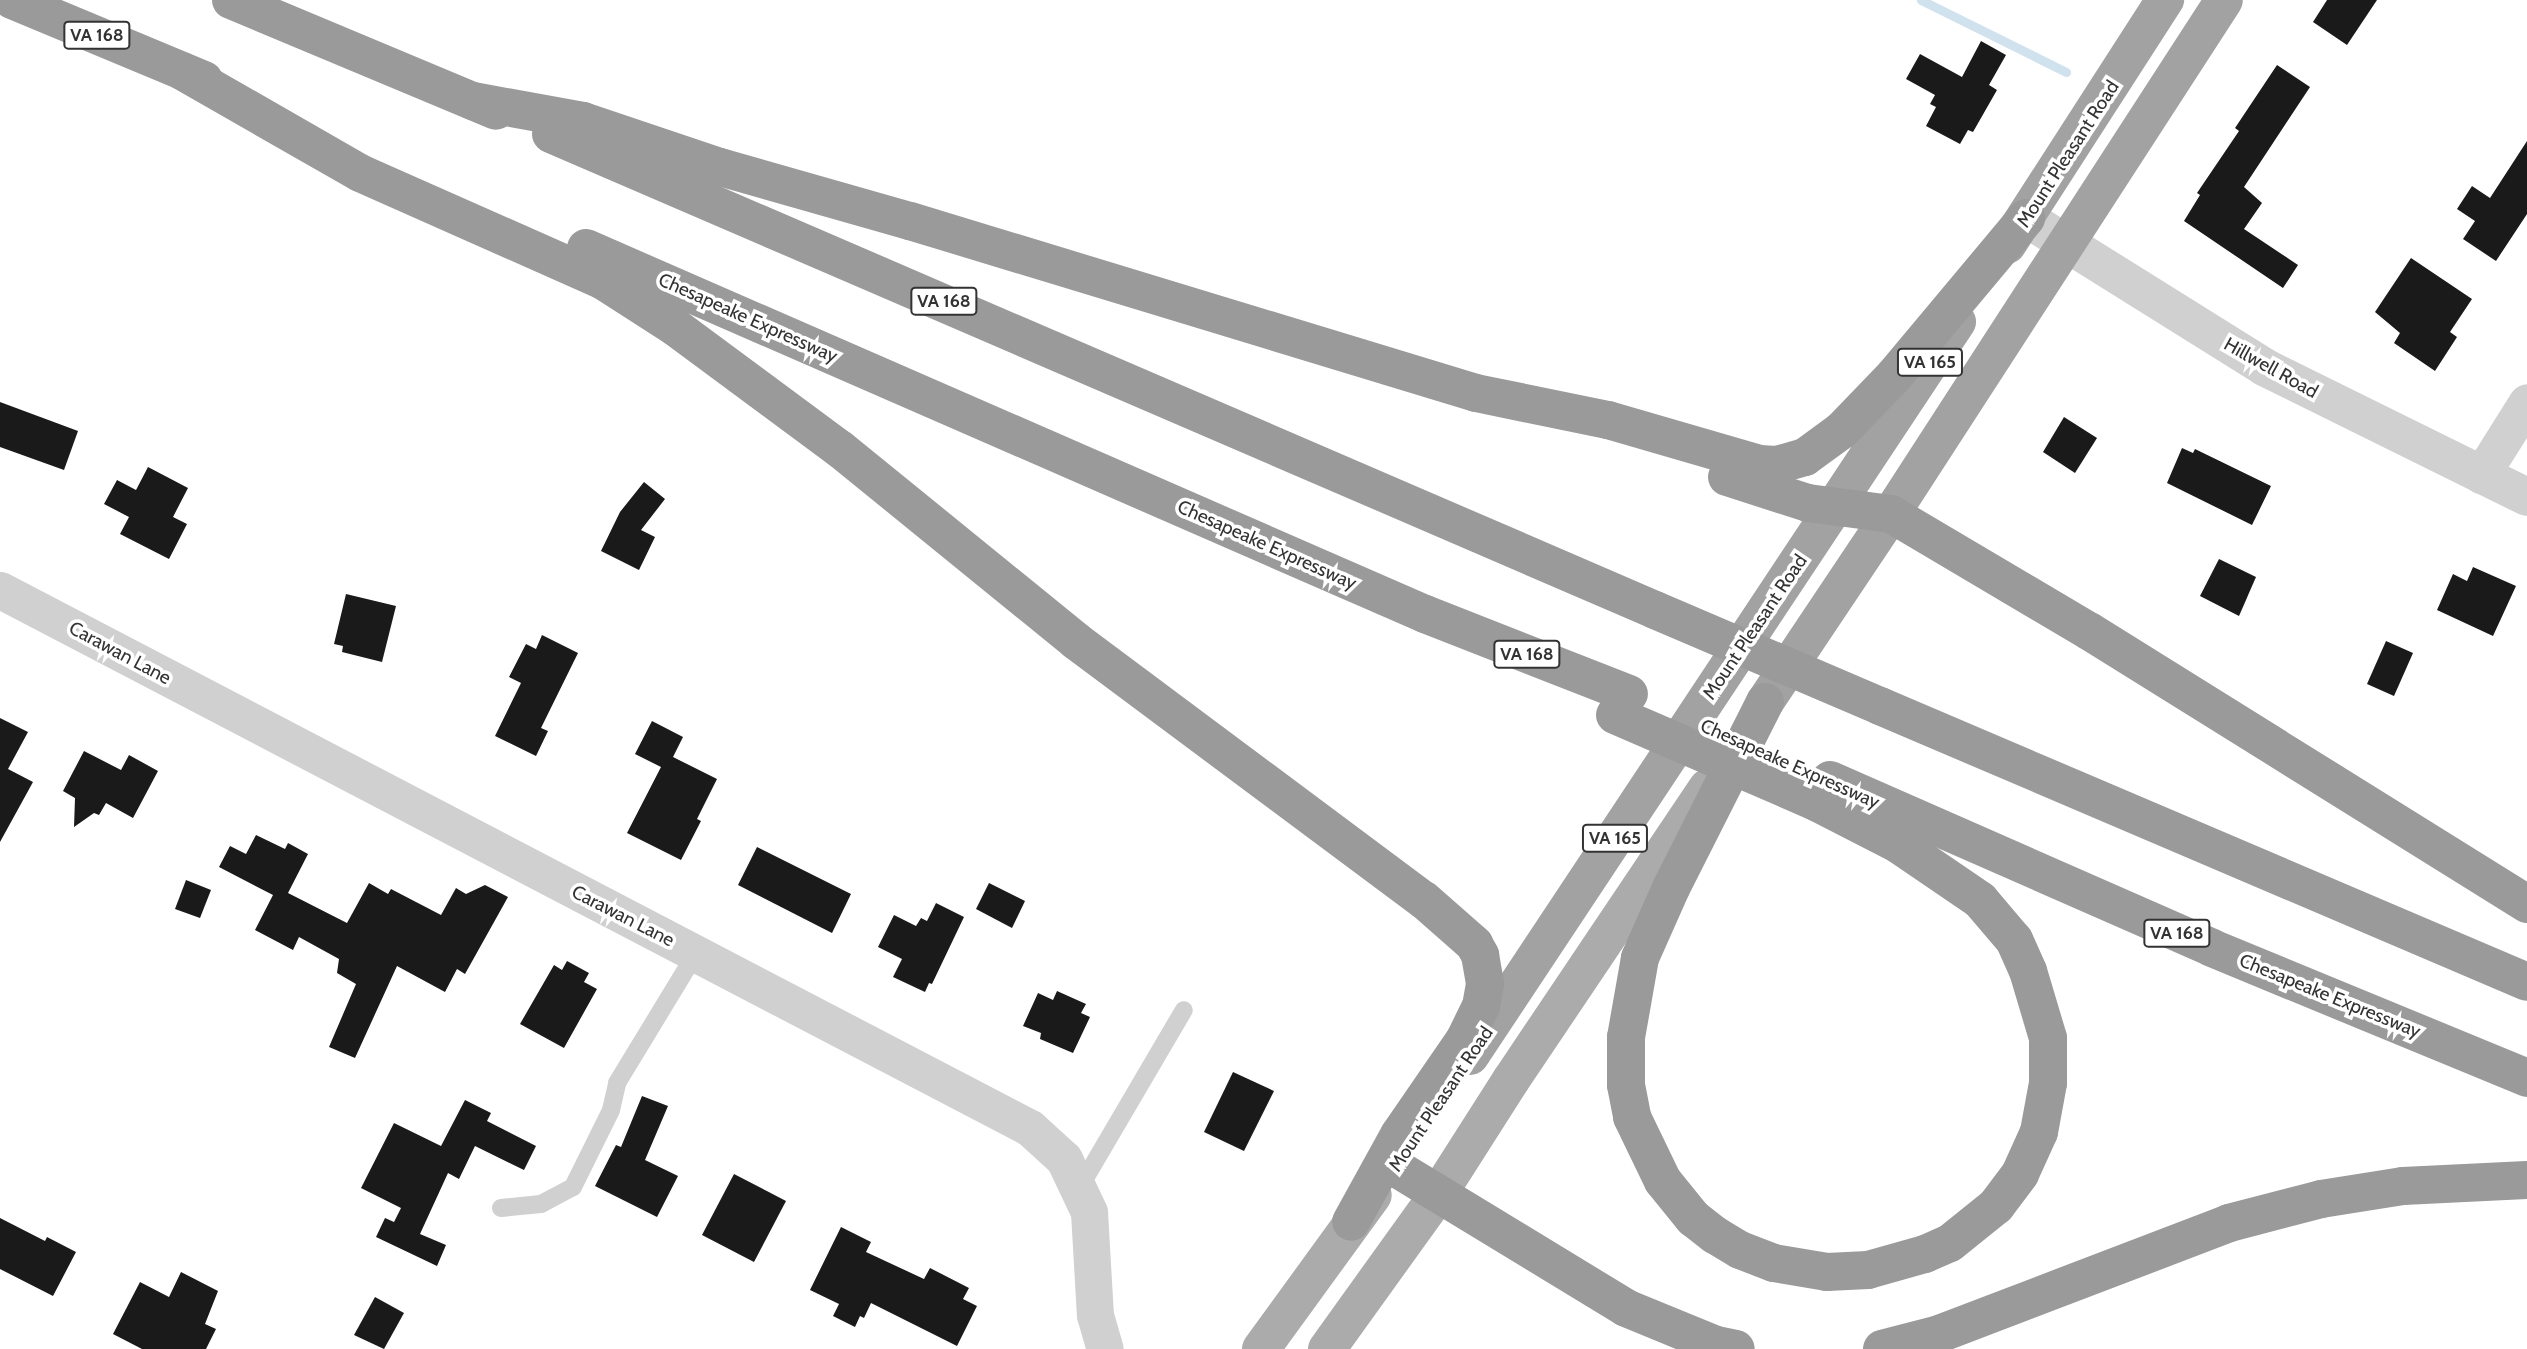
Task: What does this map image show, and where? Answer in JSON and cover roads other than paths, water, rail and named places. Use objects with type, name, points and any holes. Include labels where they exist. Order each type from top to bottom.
[{"type":"highway","name":"Chesapeake Expressway","points":[[12,0],[182,71],[1425,614],[1622,704],[1823,791],[2199,942],[2527,1078]]},
{"type":"highway","name":"VA 168","points":[[231,0],[934,297],[1655,610],[2527,982]]},
{"type":"highway","name":"Mount Pleasant Road","points":[[1396,1168],[2026,218],[2165,0]]},
{"type":"highway","name":"VA 165","points":[[1765,702],[1892,514],[2224,0]]},
{"type":"highway","points":[[182,71],[360,173],[602,280],[675,327],[840,449],[1076,641],[1424,900],[1474,944],[1480,955],[1485,985],[1481,1006],[1465,1039],[1399,1135],[1351,1222]]},
{"type":"highway","points":[[473,101],[583,121],[720,167],[910,221],[1476,393],[1603,439],[1808,503],[1892,514],[2088,631],[2527,904]]},
{"type":"highway","points":[[1476,393],[1608,420],[1759,464],[1777,465],[1805,457],[1835,436],[1894,376],[2026,218]]},
{"type":"highway","points":[[1765,702],[1671,888],[1640,958],[1626,1037],[1628,1095],[1632,1117],[1663,1181],[1693,1218],[1715,1235],[1740,1250],[1774,1263],[1827,1272],[1868,1270],[1925,1254],[1950,1243],[1996,1206],[2020,1174],[2039,1132],[2048,1083],[2048,1038],[2032,982],[2014,940],[1980,900],[1823,791]]},
{"type":"highway","points":[[1396,1168],[1437,1196],[1626,1308],[1691,1336],[1736,1349]]},
{"type":"highway","points":[[1882,1349],[1938,1334],[2229,1223],[2321,1199],[2403,1186],[2527,1180]]},
{"type":"main road","name":"VA 165","points":[[1327,1349],[1437,1196],[1511,1080],[1765,702]]},
{"type":"main road","name":"Mount Pleasant Road","points":[[1261,1349],[1351,1222],[1396,1168]]},
{"type":"street","name":"Hillwell Road","points":[[2026,218],[2264,367],[2527,497]]},
{"type":"street","points":[[2482,475],[2527,402]]},
{"type":"street","name":"Carawan Lane","points":[[0,590],[1030,1128],[1064,1159],[1089,1212],[1095,1315],[1105,1349]]},
{"type":"lane","points":[[501,1208],[541,1203],[573,1187],[611,1110],[617,1083],[696,953]]},
{"type":"lane","points":[[1080,1188],[1184,1010]]},
{"type":"waterway","points":[[1921,0],[2066,72]]}]
